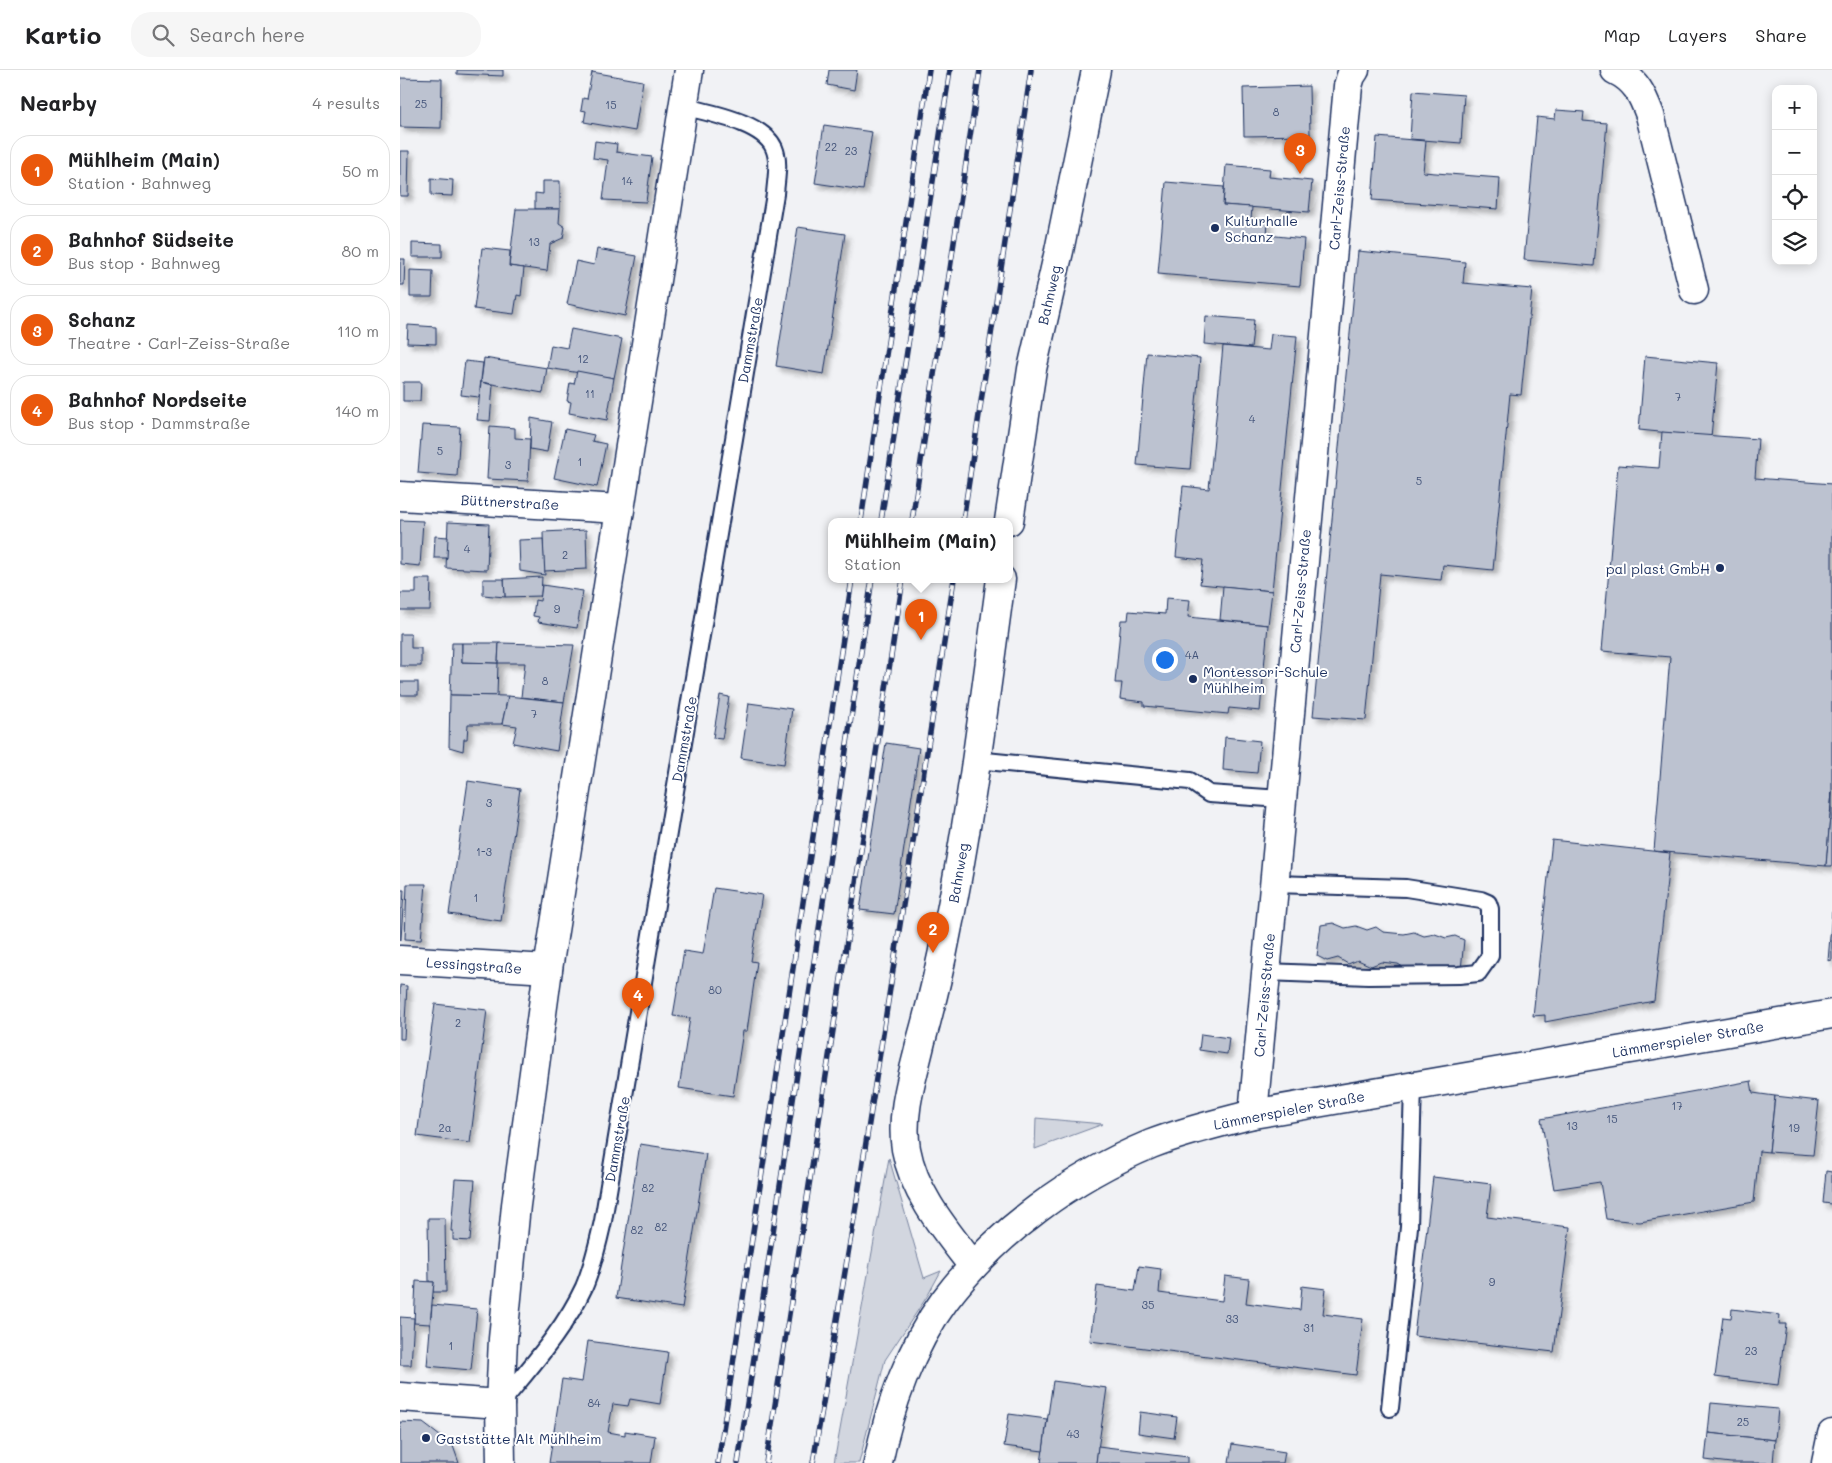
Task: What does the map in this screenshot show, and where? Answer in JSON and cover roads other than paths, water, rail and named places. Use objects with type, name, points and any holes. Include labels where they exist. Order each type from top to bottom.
[{"type":"street","points":[[501,1463],[500,1404],[503,1339],[516,1205],[548,969],[689,70]]},
{"type":"street","name":"Bahnweg","points":[[1009,518],[1032,369],[1061,242],[1096,70]]},
{"type":"street","name":"Carl-Zeiss-Straße","points":[[1253,1114],[1348,86],[1355,70]]},
{"type":"street","points":[[1615,70],[1632,82],[1640,91],[1650,115],[1694,290]]},
{"type":"street","name":"Büttnerstraße","points":[[400,496],[619,509]]},
{"type":"street","name":"Bahnweg","points":[[973,1266],[926,1201],[916,1183],[910,1167],[904,1132],[910,1086],[951,912],[976,760],[1000,583]]},
{"type":"street","name":"Lessingstraße","points":[[400,960],[548,969]]},
{"type":"street","name":"Lämmerspieler Straße","points":[[878,1463],[890,1415],[902,1381],[921,1341],[945,1301],[973,1266],[1006,1234],[1071,1185],[1113,1162],[1152,1144],[1212,1124],[1253,1114],[1832,1014]]},
{"type":"street","points":[[400,1397],[500,1404]]},
{"type":"street","points":[[1826,1463],[1832,1434]]},
{"type":"lane","name":"Dammstraße","points":[[500,1404],[545,1349],[575,1305],[585,1285],[603,1221],[775,194],[777,168],[774,148],[765,136],[753,128],[684,106]]},
{"type":"lane","points":[[976,760],[1190,781],[1209,794],[1281,799]]},
{"type":"lane","points":[[1266,972],[1368,976],[1459,975],[1478,973],[1490,956],[1490,909],[1488,903],[1481,900],[1406,888],[1274,884]]},
{"type":"lane","points":[[1390,1408],[1409,1228],[1413,1086]]},
{"type":"railway","points":[[861,518],[929,70]]},
{"type":"railway","points":[[881,518],[950,70]]},
{"type":"railway","points":[[912,518],[980,70]]},
{"type":"railway","points":[[963,518],[1031,70]]},
{"type":"railway","points":[[718,1463],[851,583]]},
{"type":"railway","points":[[738,1463],[871,583]]},
{"type":"railway","points":[[766,1463],[902,583]]},
{"type":"railway","points":[[813,1463],[857,1200],[953,583]]},
{"type":"place","name":"Schanz","points":[[1300,174]]},
{"type":"place","name":"Kulturhalle Schanz","points":[[1215,228]]},
{"type":"place","name":"pal plast GmbH","points":[[1720,568]]},
{"type":"place","name":"Mühlheim (Main)","points":[[921,640]]},
{"type":"place","name":"Montessori-Schule Mühlheim","points":[[1193,679]]},
{"type":"place","name":"Bahnhof Südseite","points":[[933,953]]},
{"type":"place","name":"Bahnhof Nordseite","points":[[638,1019]]},
{"type":"place","name":"Gaststätte Alt Mühlheim","points":[[426,1438]]}]
